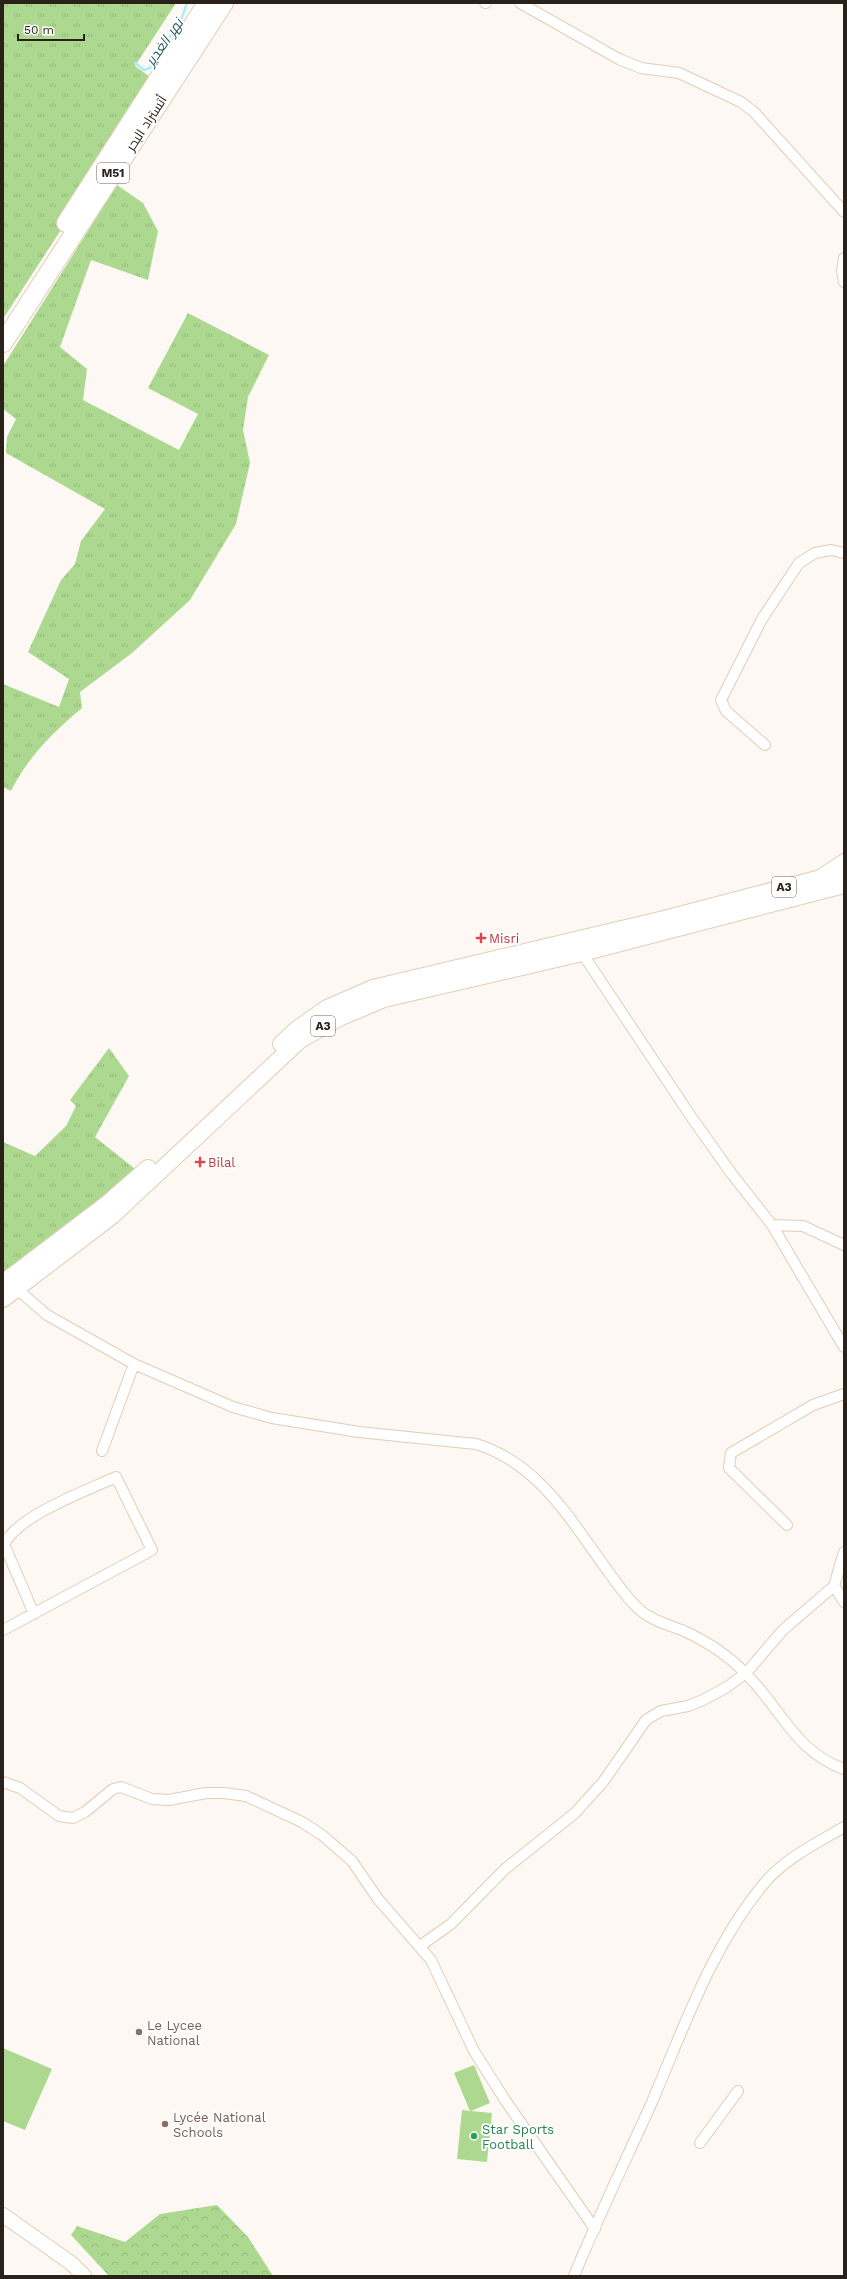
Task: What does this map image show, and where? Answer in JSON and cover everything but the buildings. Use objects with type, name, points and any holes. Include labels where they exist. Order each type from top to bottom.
[{"type":"highway","name":"أتستراد البحر","points":[[3,320],[207,3]]},
{"type":"highway","name":"أتستراد البحر","points":[[3,343],[224,3]]},
{"type":"highway","name":"A3","points":[[3,1299],[10,1286],[108,1203],[191,1129],[297,1029],[341,1001],[381,986],[664,919],[815,878],[844,872]]},
{"type":"highway","name":"A3","points":[[10,1286],[112,1216],[290,1049],[314,1031],[356,1010],[384,999],[582,953],[844,885]]},
{"type":"main road","points":[[3,2216],[71,2263],[84,2276]]},
{"type":"street","points":[[520,3],[619,59],[641,68],[679,73],[742,102],[754,112],[844,212]]},
{"type":"street","points":[[844,258],[842,271],[844,282]]},
{"type":"street","points":[[765,744],[726,711],[721,700],[762,619],[799,563],[815,553],[831,550],[844,553]]},
{"type":"street","points":[[815,878],[844,860]]},
{"type":"street","points":[[582,953],[692,1118],[731,1173],[772,1225],[844,1347]]},
{"type":"street","points":[[772,1225],[803,1226],[844,1245]]},
{"type":"street","points":[[10,1286],[47,1315],[134,1364],[213,1400],[272,1418],[359,1432],[476,1444],[489,1448],[512,1461],[535,1478],[550,1492],[571,1518],[588,1545],[626,1595],[641,1611],[656,1620],[685,1632],[708,1644],[746,1673],[808,1749],[827,1763],[844,1769]]},
{"type":"street","points":[[102,1451],[134,1364]]},
{"type":"street","points":[[787,1525],[729,1468],[731,1453],[813,1405],[844,1394]]},
{"type":"street","points":[[3,1630],[34,1614],[152,1550],[116,1477],[45,1510],[8,1537],[4,1544],[5,1548],[34,1614]]},
{"type":"street","points":[[420,1946],[451,1924],[505,1869],[576,1813],[604,1782],[646,1720],[661,1711],[688,1706],[703,1700],[746,1673],[783,1630],[834,1586],[844,1552]]},
{"type":"street","points":[[834,1586],[844,1602]]},
{"type":"street","points":[[3,1782],[20,1788],[59,1816],[66,1818],[79,1816],[113,1789],[121,1787],[152,1799],[169,1800],[206,1793],[224,1793],[246,1796],[302,1822],[339,1848],[352,1861],[378,1898],[431,1960],[474,2051],[505,2100],[595,2228]]},
{"type":"street","points":[[574,2276],[675,2046],[729,1933],[768,1879],[788,1861],[844,1827]]},
{"type":"street","points":[[700,2143],[738,2091]]},
{"type":"green space","points":[[3,3],[176,3],[135,66],[157,82],[3,319]]},
{"type":"green space","points":[[117,185],[143,203],[158,231],[148,280],[91,260],[60,347],[87,369],[83,400],[179,450],[198,414],[148,388],[188,313],[269,355],[248,397],[243,430],[250,463],[236,524],[190,600],[132,653],[80,692],[82,708],[61,726],[33,756],[11,791],[3,787],[3,684],[59,707],[69,679],[28,652],[61,580],[75,564],[81,541],[105,509],[6,453],[7,437],[16,419],[3,409],[3,366]]},
{"type":"green space","points":[[109,1048],[129,1076],[95,1137],[135,1169],[151,1187],[3,1299],[3,1142],[35,1156],[66,1126],[76,1106],[70,1100]]},
{"type":"green space","points":[[3,2048],[52,2069],[25,2130],[3,2121]]},
{"type":"green space","name":"Star Sports Football","points":[[474,2065],[490,2103],[471,2111],[492,2113],[487,2162],[457,2159],[462,2110],[470,2111],[454,2073]]},
{"type":"green space","points":[[217,2205],[248,2237],[273,2276],[109,2276],[71,2235],[77,2226],[125,2242],[160,2214]]},
{"type":"waterway","name":"نهر الغدير","points":[[135,63],[144,70],[150,68],[181,20],[187,3]]},
{"type":"place","name":"Misri","points":[[481,938]]},
{"type":"place","name":"Bilal","points":[[200,1162]]},
{"type":"place","name":"Le Lycee National","points":[[139,2032]]},
{"type":"place","name":"Lycée National Schools","points":[[165,2124]]},
{"type":"place","name":"Star Sports Football","points":[[474,2136]]}]
